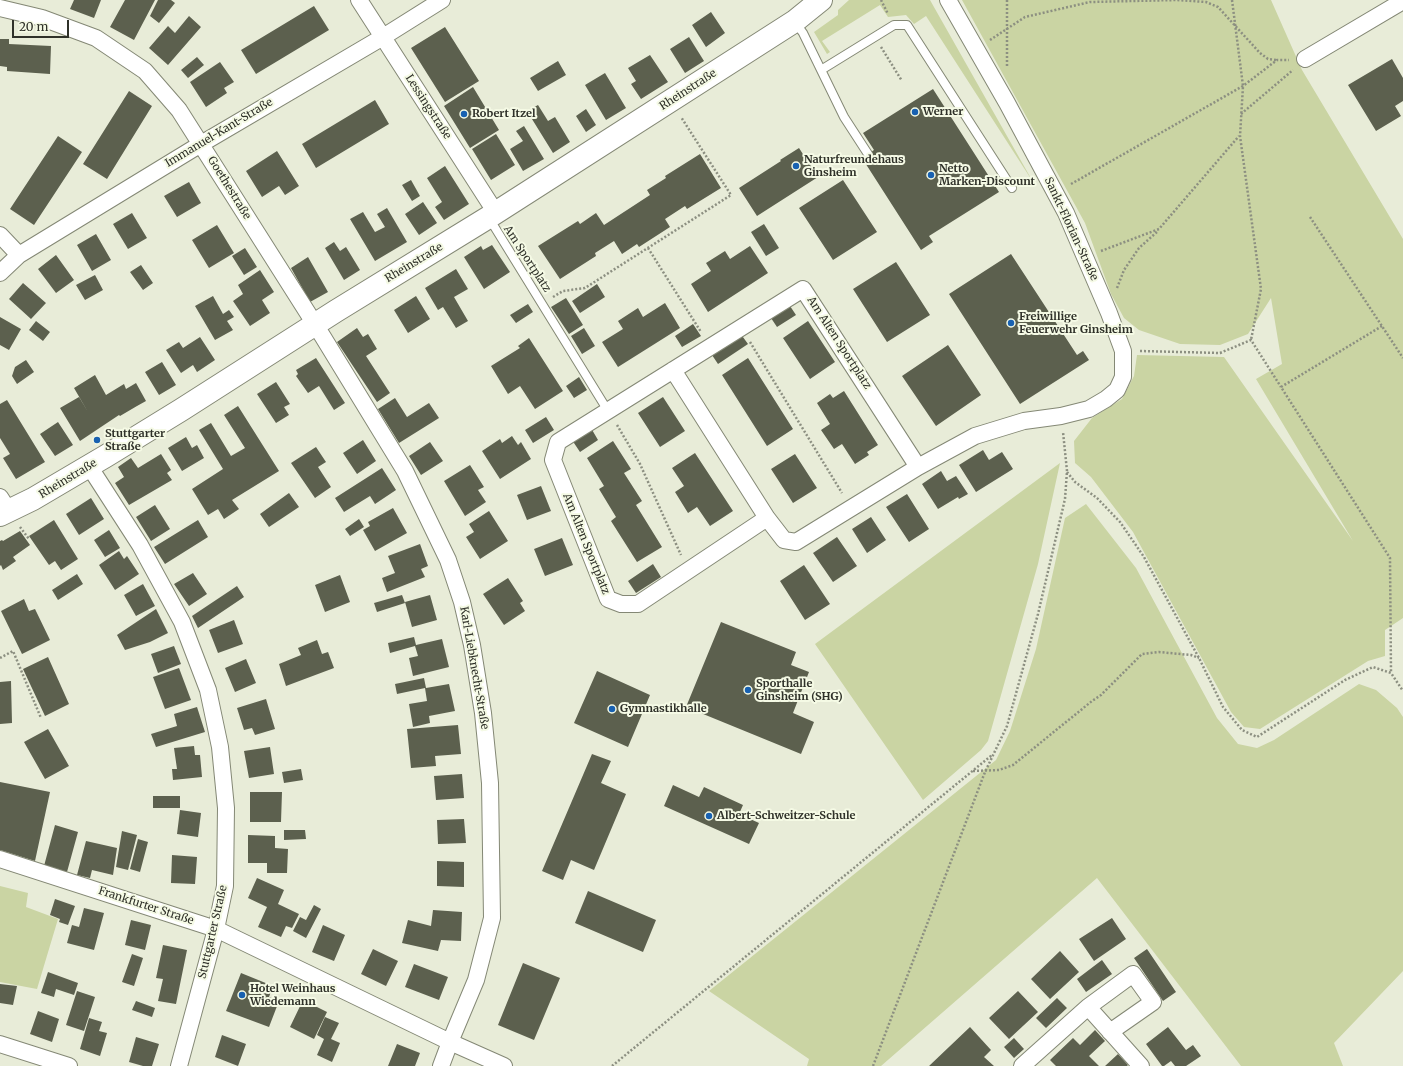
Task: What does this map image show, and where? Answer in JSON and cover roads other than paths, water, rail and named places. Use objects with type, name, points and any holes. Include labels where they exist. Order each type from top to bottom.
[{"type":"main road","name":"Rheinstraße","points":[[3,508],[33,499],[181,410],[315,324],[493,215],[795,21],[821,0]]},
{"type":"street","name":"Lessingstraße","points":[[359,0],[493,215]]},
{"type":"street","name":"Immanuel-Kant-Straße","points":[[0,273],[19,255],[201,144],[383,37],[442,0]]},
{"type":"street","name":"Sankt-Florian-Straße","points":[[918,467],[975,436],[1024,421],[1061,416],[1089,409],[1106,399],[1117,390],[1123,376],[1123,351],[1066,213],[1007,103],[948,0]]},
{"type":"street","points":[[1305,59],[1403,1]]},
{"type":"street","name":"Goethestraße","points":[[0,8],[42,18],[96,38],[145,71],[179,110],[315,324]]},
{"type":"street","points":[[0,235],[19,255]]},
{"type":"street","name":"Am Alten Sportplatz","points":[[767,518],[638,604],[621,604],[608,599],[553,460],[558,442],[804,288],[918,467]]},
{"type":"street","name":"Karl-Liebknecht-Straße","points":[[315,324],[405,471],[448,560],[462,602],[472,645],[488,750],[490,782],[492,918],[476,980],[441,1066]]},
{"type":"street","points":[[673,370],[767,518],[784,540],[796,542],[918,467]]},
{"type":"street","name":"Stuttgarter Straße","points":[[89,466],[140,545],[182,622],[208,690],[220,747],[226,808],[225,886],[216,929],[178,1066]]},
{"type":"street","name":"Frankfurter Straße","points":[[0,859],[216,929],[450,1042],[504,1066]]},
{"type":"street","points":[[1022,1066],[1088,1007],[1133,974],[1153,1002],[1110,1032]]},
{"type":"street","points":[[1088,1007],[1141,1066]]},
{"type":"street","points":[[0,1044],[69,1066]]},
{"type":"lane","points":[[795,21],[844,117],[868,154]]},
{"type":"lane","points":[[821,70],[894,24],[907,25],[1012,188]]},
{"type":"lane","name":"Am Sportplatz","points":[[493,215],[543,304],[608,411]]},
{"type":"place","name":"Werner","points":[[915,112]]},
{"type":"place","name":"Robert Itzel","points":[[464,114]]},
{"type":"place","name":"Naturfreundehaus Ginsheim","points":[[796,166]]},
{"type":"place","name":"Netto Marken-Discount","points":[[931,175]]},
{"type":"place","name":"Freiwillige Feuerwehr Ginsheim","points":[[1011,323]]},
{"type":"place","name":"Stuttgarter Straße","points":[[97,440]]},
{"type":"place","name":"Sporthalle Ginsheim (SHG)","points":[[748,690]]},
{"type":"place","name":"Gymnastikhalle","points":[[612,709]]},
{"type":"place","name":"Albert-Schweitzer-Schule","points":[[709,816]]},
{"type":"place","name":"Hotel Weinhaus Wiedemann","points":[[242,995]]}]
